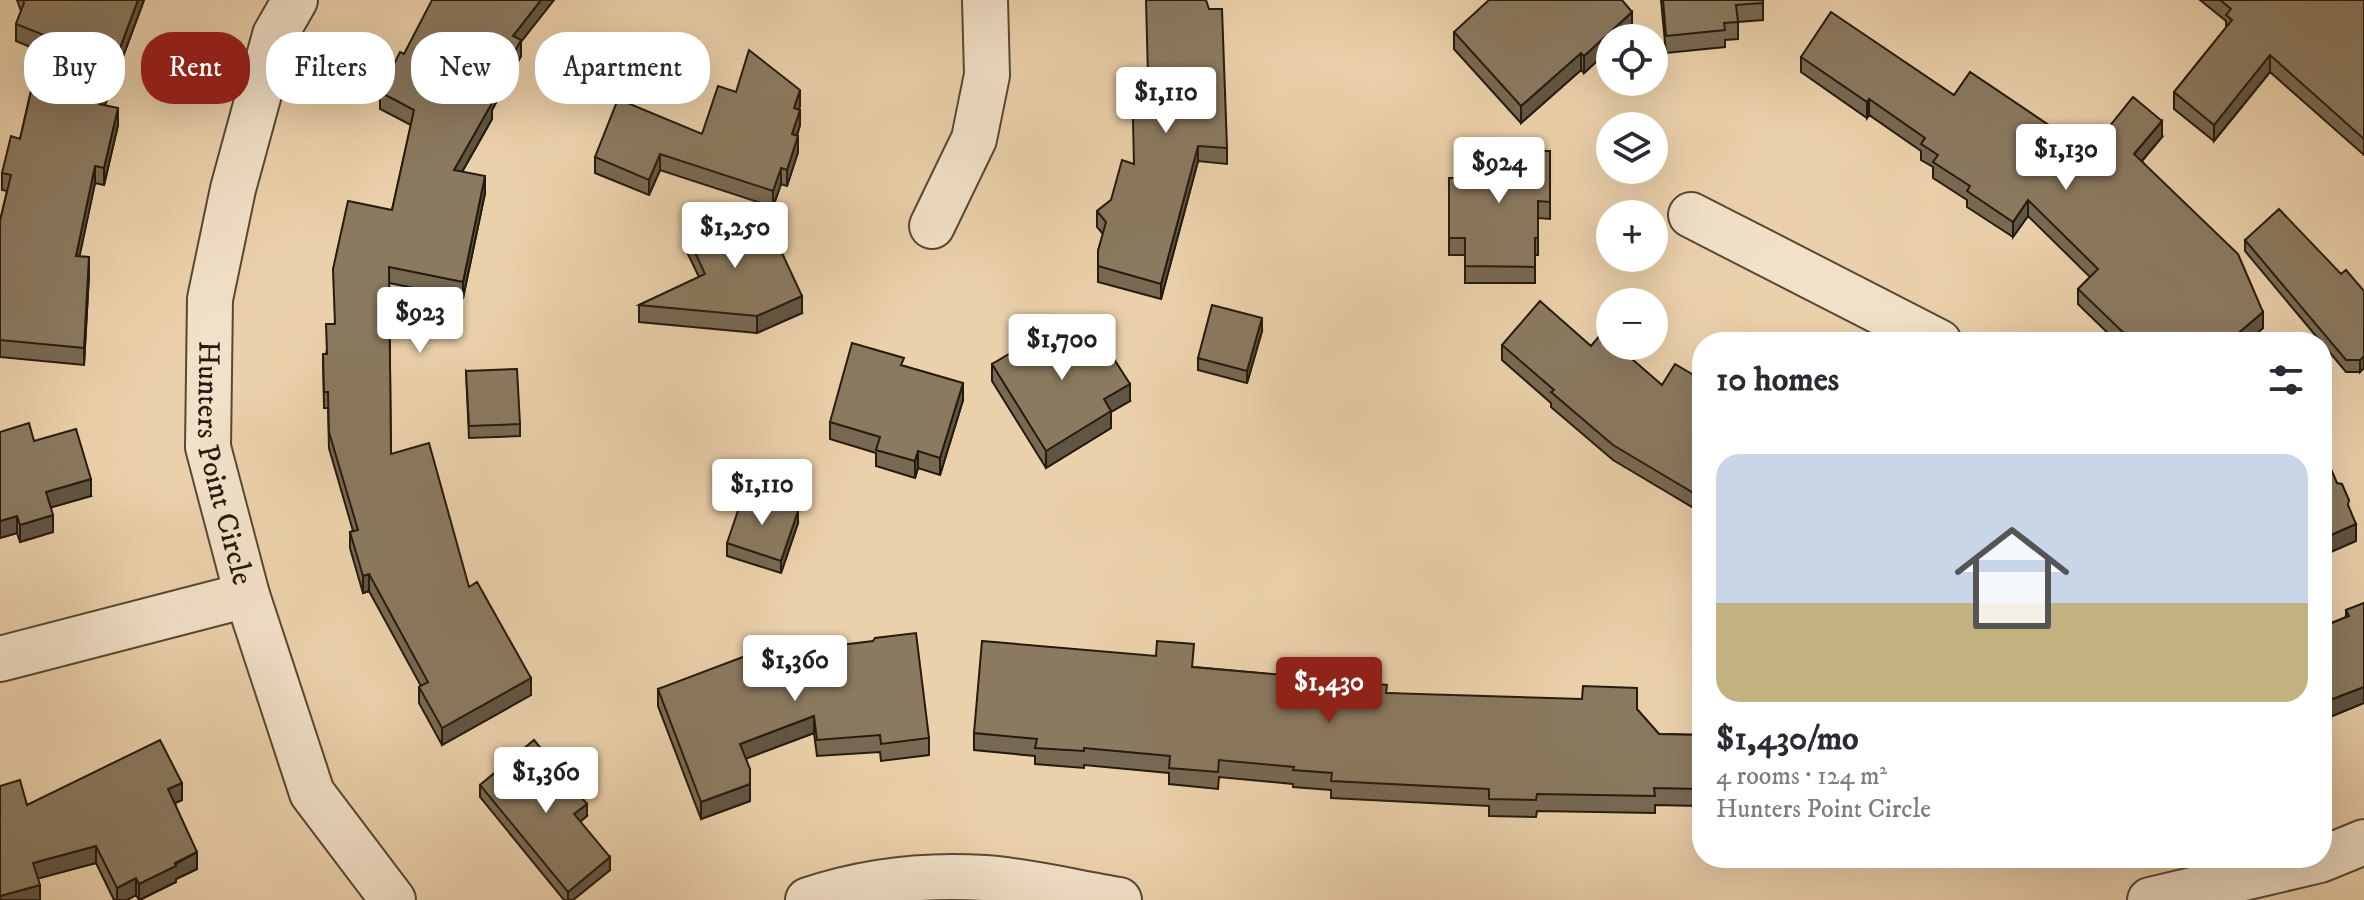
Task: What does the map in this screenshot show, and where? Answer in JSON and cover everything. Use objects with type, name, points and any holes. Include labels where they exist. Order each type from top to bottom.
[{"type":"street","name":"Hunters Point Circle","points":[[295,0],[275,35],[233,189],[210,299],[208,447],[247,595],[312,793],[393,900]]},
{"type":"street","points":[[932,226],[974,139],[987,75],[985,0]]},
{"type":"street","points":[[1691,215],[1919,332]]},
{"type":"street","points":[[0,659],[247,595]]},
{"type":"street","points":[[2332,855],[2364,842]]},
{"type":"street","points":[[2150,900],[2212,871],[2241,868]]},
{"type":"street","points":[[808,900],[843,889],[908,878],[986,878],[1119,900]]},
{"type":"building","points":[[23,0],[138,0],[125,35],[125,32],[36,32],[16,24]]},
{"type":"building","points":[[432,0],[541,0],[516,32],[415,32]]},
{"type":"building","points":[[1146,0],[1206,0],[1209,9],[1222,9],[1227,148],[1198,146],[1161,284],[1098,266],[1098,251],[1106,222],[1097,211],[1111,200],[1122,160],[1134,164],[1132,78],[1148,77]]},
{"type":"building","points":[[1489,0],[1622,0],[1632,12],[1619,24],[1596,24],[1596,45],[1584,56],[1581,53],[1521,106],[1454,32]]},
{"type":"building","points":[[1663,0],[1763,0],[1763,3],[1736,5],[1738,22],[1724,23],[1725,30],[1668,36],[1668,24],[1665,24]]},
{"type":"building","points":[[2220,0],[2364,0],[2364,139],[2270,55],[2214,125],[2174,92],[2232,20],[2226,15],[2231,9]]},
{"type":"building","points":[[1831,12],[1954,95],[1970,72],[2089,152],[2133,97],[2162,121],[2134,154],[2238,254],[2263,312],[2240,332],[2123,332],[2078,289],[2098,269],[2028,200],[2013,222],[1967,191],[1970,186],[1933,162],[1938,155],[1921,144],[1925,138],[1801,57]]},
{"type":"building","points":[[411,40],[411,104],[491,104],[454,170],[485,176],[463,282],[389,267],[391,454],[429,443],[469,587],[477,582],[531,678],[442,728],[419,687],[428,682],[369,574],[363,576],[350,532],[358,530],[329,432],[328,392],[324,392],[326,324],[335,324],[333,269],[348,201],[392,210],[414,110],[395,100],[395,62],[400,52],[404,54]]},
{"type":"building","points":[[749,50],[800,90],[794,108],[800,110],[792,134],[798,136],[787,170],[781,168],[773,191],[660,154],[649,180],[595,157],[616,104],[630,104],[702,134],[718,86],[736,92]]},
{"type":"building","points":[[28,104],[99,104],[118,108],[104,168],[95,166],[76,256],[89,257],[84,348],[0,340],[0,221],[11,175],[2,173],[11,136],[20,139]]},
{"type":"building","points":[[1459,150],[1550,151],[1550,202],[1538,201],[1535,267],[1465,266],[1465,238],[1449,238],[1449,178],[1459,178]]},
{"type":"building","points":[[747,208],[761,208],[802,296],[757,316],[639,305],[705,274],[687,235]]},
{"type":"building","points":[[2279,209],[2341,274],[2346,270],[2364,291],[2364,356],[2360,360],[2346,360],[2332,343],[2332,332],[2322,332],[2245,240]]},
{"type":"building","points":[[1540,301],[1591,346],[1596,340],[1596,360],[1633,360],[1662,385],[1675,364],[1692,374],[1692,492],[1613,445],[1551,392],[1554,390],[1502,345]]},
{"type":"building","points":[[1212,305],[1262,318],[1247,371],[1198,358]]},
{"type":"building","points":[[1087,317],[1130,384],[1104,399],[1111,411],[1046,451],[992,364],[1041,335],[1046,342]]},
{"type":"building","points":[[852,343],[904,358],[901,365],[963,383],[940,458],[918,451],[915,461],[876,450],[880,437],[830,422]]},
{"type":"building","points":[[517,369],[520,424],[469,426],[466,371]]},
{"type":"building","points":[[29,423],[34,441],[76,429],[91,479],[46,492],[53,515],[20,525],[17,516],[0,521],[0,432]]},
{"type":"building","points":[[2332,471],[2337,483],[2342,484],[2356,524],[2332,535]]},
{"type":"building","points":[[744,493],[798,511],[781,561],[727,543]]},
{"type":"building","points":[[2364,603],[2364,687],[2332,699],[2332,623],[2349,616],[2346,610]]},
{"type":"building","points":[[916,633],[929,738],[881,744],[880,735],[817,740],[814,716],[740,744],[750,769],[750,784],[701,802],[658,689],[756,652],[758,655]]},
{"type":"building","points":[[982,641],[1156,656],[1157,641],[1194,644],[1192,667],[1341,680],[1361,678],[1364,683],[1387,685],[1386,693],[1582,699],[1583,686],[1637,688],[1637,709],[1659,734],[1692,735],[1692,789],[1654,788],[1655,796],[1537,794],[1536,800],[1489,799],[1489,789],[1331,781],[1332,773],[1293,770],[1294,767],[1219,760],[1218,772],[1169,768],[1170,756],[1084,748],[1084,751],[1035,748],[1037,739],[974,733]]},
{"type":"building","points":[[160,740],[182,783],[168,789],[197,852],[139,884],[136,878],[117,888],[96,846],[33,863],[40,885],[0,896],[0,786],[20,780],[27,805]]},
{"type":"building","points":[[534,740],[587,804],[574,814],[610,857],[568,892],[480,785]]}]
